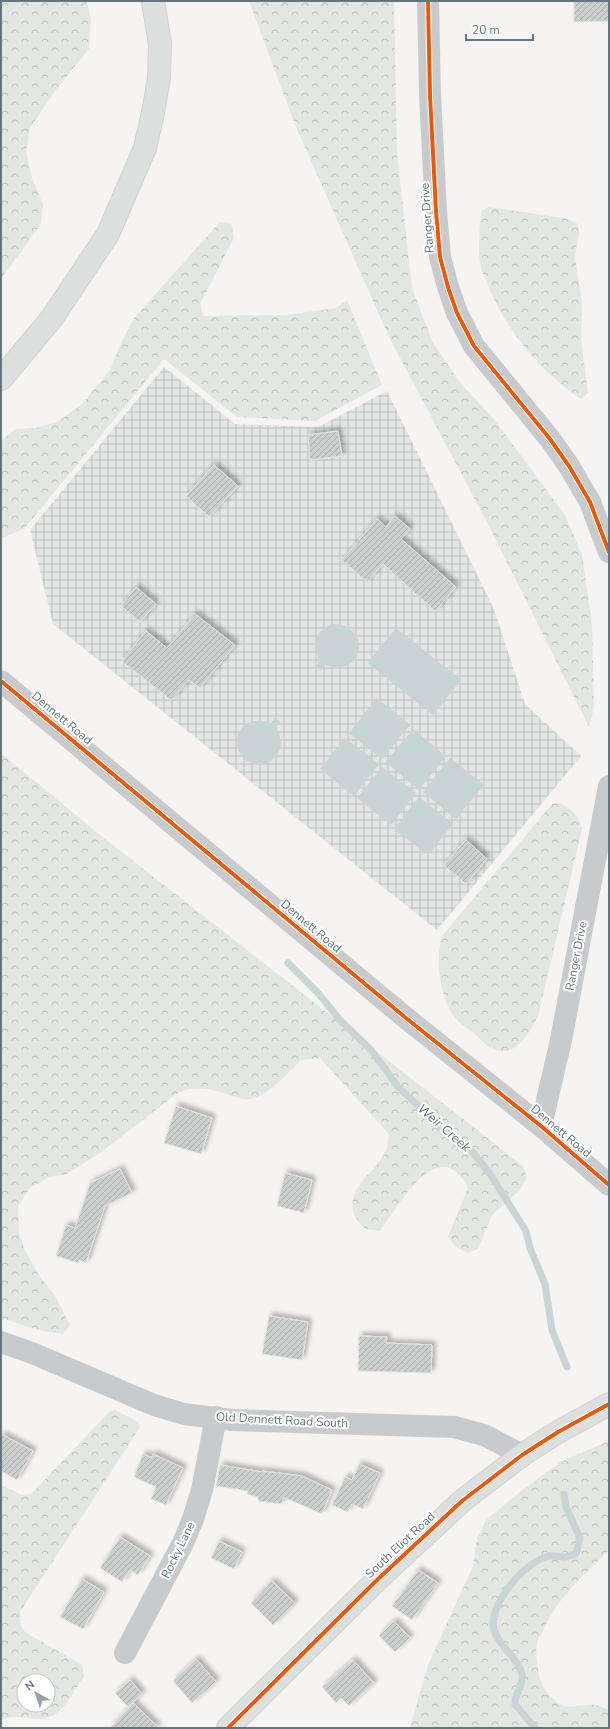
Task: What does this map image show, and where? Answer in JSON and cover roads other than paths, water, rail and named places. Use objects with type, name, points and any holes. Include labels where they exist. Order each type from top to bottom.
[{"type":"main road","points":[[1,379],[52,318],[108,234],[142,156],[153,113],[159,78],[160,44],[153,1]]},
{"type":"main road","name":"South Eliot Road","points":[[228,1728],[378,1579],[462,1501],[522,1455],[558,1432],[609,1404]]},
{"type":"street","name":"Ranger Drive","points":[[428,1],[430,94],[436,211],[440,257],[448,287],[457,313],[474,346],[550,439],[569,466],[590,502],[609,552]]},
{"type":"street","name":"Dennett Road","points":[[1,681],[406,1018],[541,1126],[609,1185]]},
{"type":"street","name":"Ranger Drive","points":[[541,1126],[560,1040],[609,786]]},
{"type":"street","name":"Old Dennett Road South","points":[[1,1342],[32,1353],[154,1405],[184,1414],[232,1420],[454,1427],[484,1435],[522,1455]]},
{"type":"street","name":"Rocky Lane","points":[[125,1653],[183,1543],[193,1519],[202,1490],[216,1417]]},
{"type":"waterway","name":"Weir Creek","points":[[288,963],[319,994],[339,1019],[371,1050],[399,1088],[448,1133],[471,1150],[490,1174],[526,1231],[530,1248],[545,1284],[552,1330],[567,1367]]},
{"type":"waterway","name":"Weir Creek","points":[[535,1728],[515,1704],[515,1700],[522,1682],[522,1674],[517,1662],[496,1636],[493,1620],[496,1609],[502,1597],[519,1575],[529,1566],[549,1556],[566,1557],[576,1554],[580,1538],[566,1507],[564,1494]]}]
